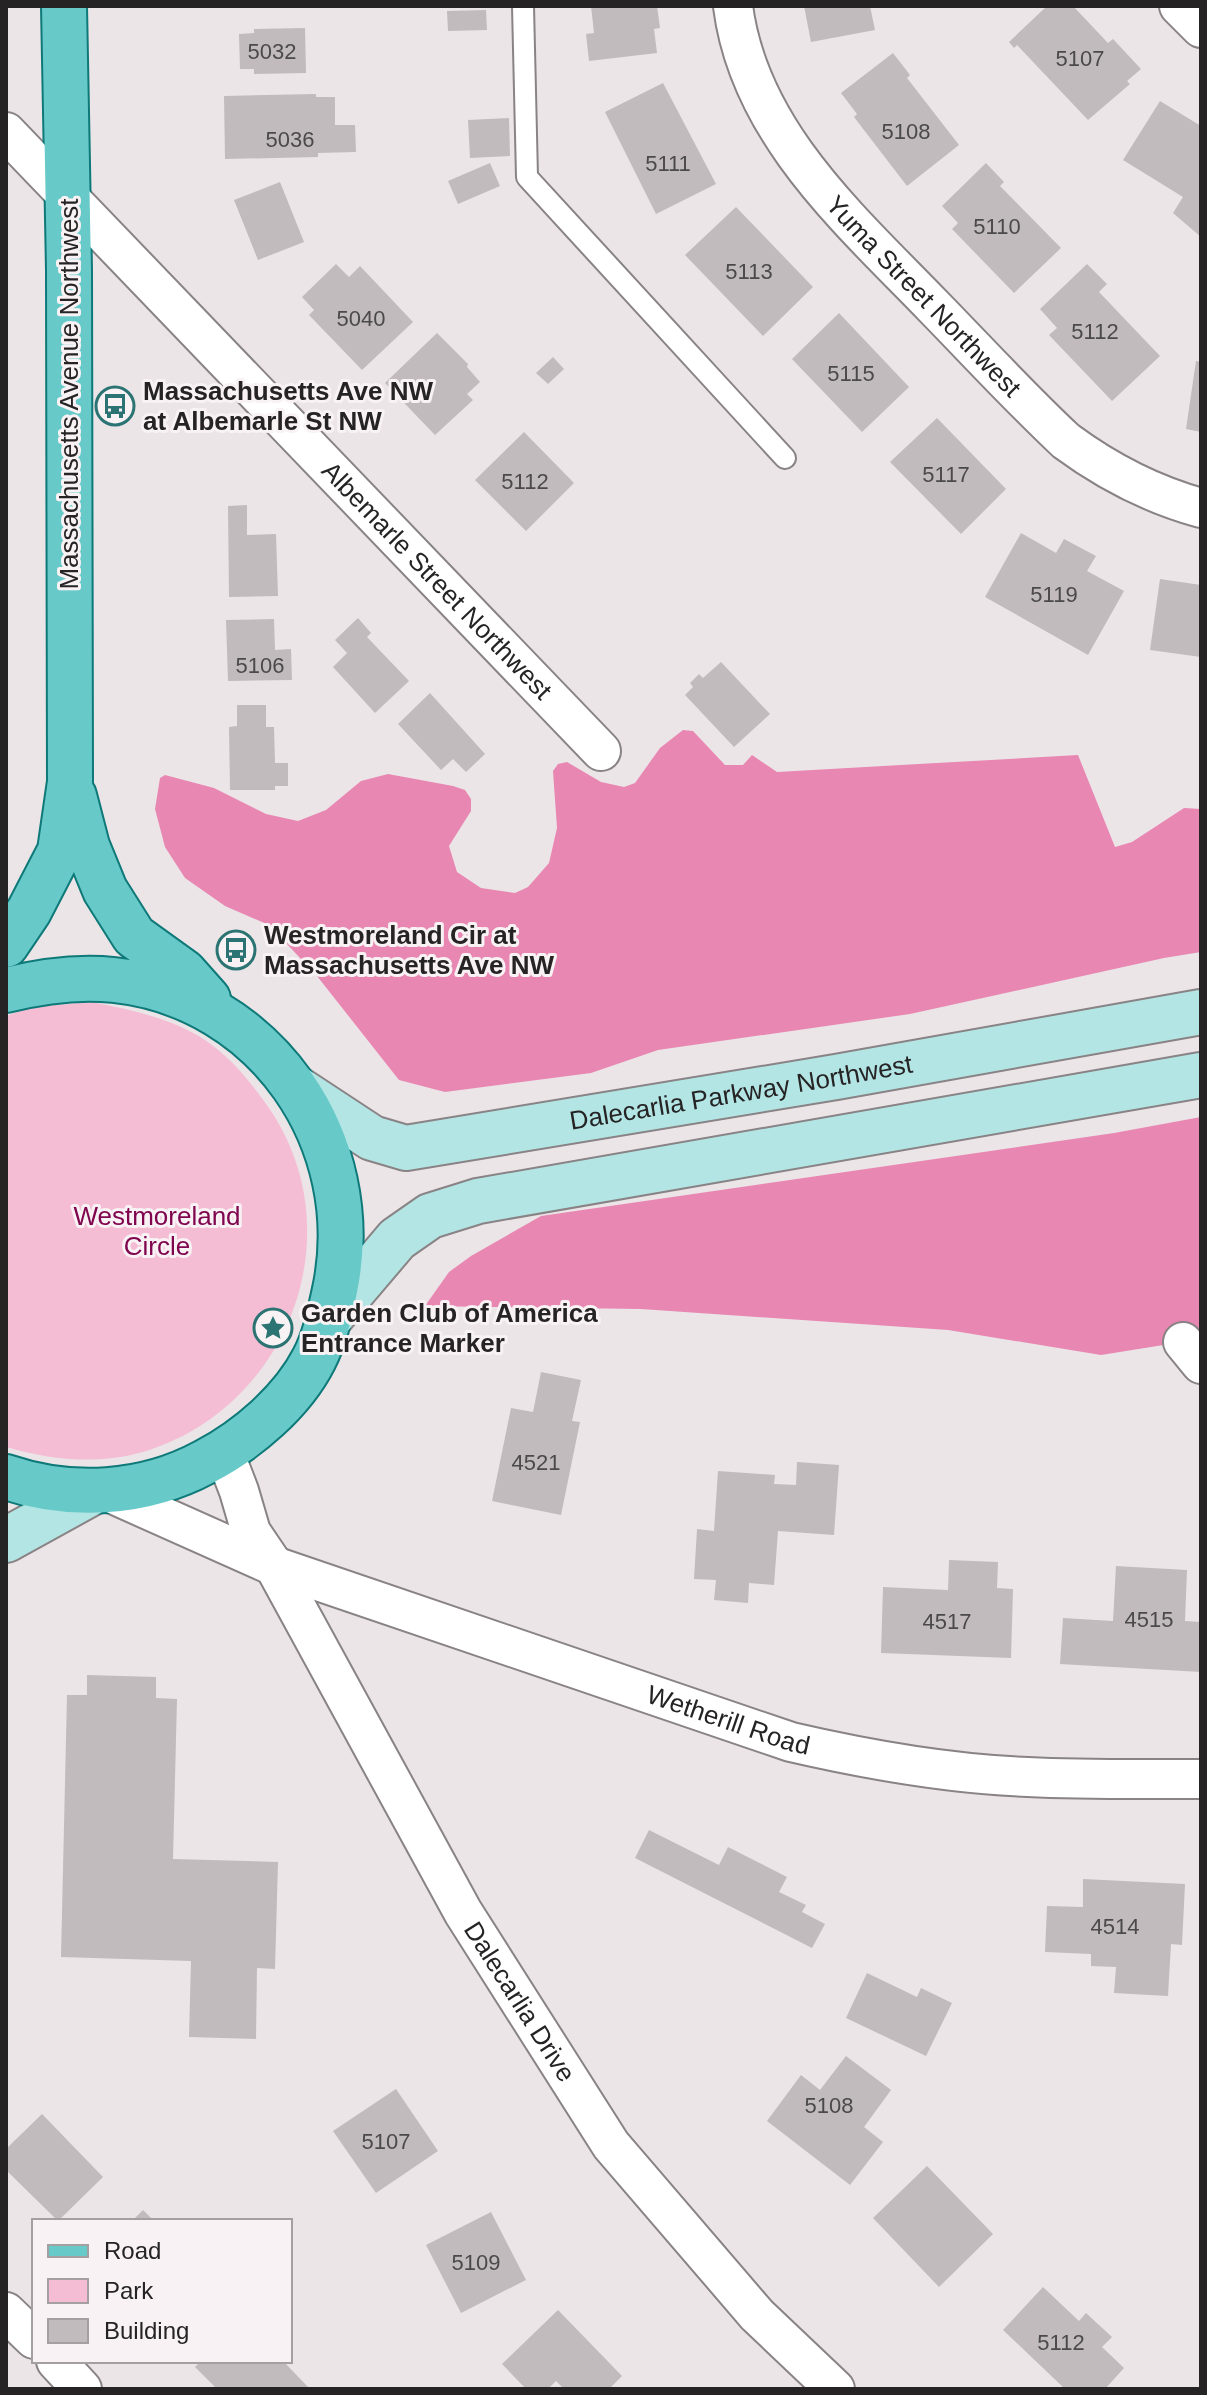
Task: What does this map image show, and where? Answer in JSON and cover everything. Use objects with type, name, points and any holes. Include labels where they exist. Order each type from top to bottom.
[{"type":"main road","name":"Massachusetts Avenue Northwest","points":[[6,945],[29,911],[60,851],[70,782],[68,197],[64,6]]},
{"type":"main road","name":"Massachusetts Avenue Northwest","points":[[70,782],[87,846],[105,890],[134,936],[184,972],[226,1020]]},
{"type":"main road","points":[[6,990],[54,980],[114,980],[154,987],[184,998],[226,1020],[255,1043],[296,1088],[327,1148],[337,1180],[342,1256],[329,1319],[314,1359],[300,1381],[256,1427],[224,1452],[169,1478],[100,1491],[31,1485],[6,1477]]},
{"type":"main road","name":"Dalecarlia Parkway Northwest","points":[[296,1088],[372,1138],[406,1148],[1201,1012]]},
{"type":"main road","points":[[329,1319],[397,1239],[430,1216],[478,1201],[1201,1075]]},
{"type":"main road","points":[[6,1540],[100,1491]]},
{"type":"street","name":"Yuma Street Northwest","points":[[733,6],[740,38],[763,97],[794,153],[834,204],[1066,441],[1132,484],[1201,508]]},
{"type":"street","points":[[1179,6],[1201,28]]},
{"type":"street","name":"Albemarle Street Northwest","points":[[6,132],[601,751]]},
{"type":"street","name":"Dalecarlia Drive","points":[[224,1452],[251,1532],[274,1566],[463,1912],[611,2145],[757,2315],[835,2389]]},
{"type":"street","points":[[100,1491],[274,1566]]},
{"type":"street","name":"Wetherill Road","points":[[274,1566],[791,1742],[851,1756],[937,1769],[1028,1777],[1201,1779]]},
{"type":"street","points":[[6,2312],[32,2337]]},
{"type":"street","points":[[58,2363],[82,2389]]},
{"type":"lane","points":[[523,6],[527,177],[785,458]]},
{"type":"green space","name":"Westmoreland Circle","points":[[92,1002],[179,1026],[224,1055],[271,1111],[295,1160],[306,1211],[305,1263],[292,1313],[269,1358],[235,1398],[193,1430],[143,1452],[91,1460],[40,1455],[6,1447],[6,1016],[31,1007]]},
{"type":"shaded area","points":[[683,730],[693,731],[725,765],[743,765],[752,755],[777,772],[1078,755],[1115,847],[1132,842],[1184,808],[1201,809],[1201,952],[910,1014],[658,1050],[591,1073],[445,1092],[399,1080],[317,976],[269,925],[225,906],[185,878],[165,847],[155,809],[160,778],[165,775],[214,788],[266,814],[298,821],[326,810],[361,781],[388,774],[453,786],[465,790],[471,799],[471,811],[449,846],[457,872],[481,888],[515,893],[528,887],[549,863],[557,828],[553,771],[558,764],[567,762],[601,782],[624,787],[635,783],[660,748]]},
{"type":"shaded area","points":[[1201,1117],[1201,1339],[1101,1355],[948,1330],[641,1309],[425,1306],[449,1272],[541,1216],[1114,1133]]},
{"type":"building","points":[[591,6],[657,6],[660,28],[654,29],[657,53],[589,61],[586,34],[594,33]]},
{"type":"building","points":[[804,6],[870,6],[875,30],[811,42]]},
{"type":"building","points":[[1047,6],[1073,6],[1108,43],[1113,39],[1141,69],[1127,81],[1130,84],[1088,120],[1017,45],[1014,48],[1009,42]]},
{"type":"building","points":[[486,10],[487,30],[448,31],[447,11]]},
{"type":"building","points":[[305,28],[306,73],[254,74],[254,69],[240,69],[239,34],[254,33],[254,29]]},
{"type":"building","points":[[893,53],[910,75],[907,78],[959,145],[907,186],[854,117],[857,114],[841,93]]},
{"type":"building","points":[[663,83],[716,184],[656,214],[605,112]]},
{"type":"building","points":[[316,94],[316,97],[335,97],[335,125],[355,125],[356,152],[318,153],[318,157],[225,159],[224,96]]},
{"type":"building","points":[[1160,101],[1201,126],[1201,237],[1173,213],[1183,197],[1123,160]]},
{"type":"building","points":[[509,118],[510,156],[470,158],[468,120]]},
{"type":"building","points":[[490,163],[500,186],[458,204],[448,181]]},
{"type":"building","points":[[986,163],[1004,182],[1000,186],[1061,248],[1014,293],[952,229],[958,223],[942,206]]},
{"type":"building","points":[[280,182],[304,242],[258,260],[234,200]]},
{"type":"building","points":[[736,207],[813,287],[763,336],[685,255]]},
{"type":"building","points":[[336,264],[349,277],[360,266],[413,322],[362,370],[309,315],[314,310],[302,297]]},
{"type":"building","points":[[1087,264],[1107,284],[1099,292],[1160,356],[1112,401],[1049,335],[1057,328],[1040,309]]},
{"type":"building","points":[[839,313],[909,387],[862,432],[792,359]]},
{"type":"building","points":[[437,333],[468,364],[467,367],[480,382],[467,394],[473,400],[435,435],[385,383]]},
{"type":"building","points":[[553,357],[564,369],[548,384],[536,373]]},
{"type":"building","points":[[1196,361],[1201,362],[1201,432],[1186,429]]},
{"type":"building","points":[[937,418],[1006,489],[961,534],[890,462]]},
{"type":"building","points":[[524,432],[574,483],[526,531],[475,480]]},
{"type":"building","points":[[247,505],[247,535],[276,534],[278,596],[229,597],[228,506]]},
{"type":"building","points":[[1021,533],[1056,553],[1064,539],[1096,556],[1087,571],[1124,591],[1088,655],[985,597]]},
{"type":"building","points":[[1160,579],[1201,585],[1201,657],[1150,650]]},
{"type":"building","points":[[358,618],[371,633],[367,637],[409,681],[375,713],[333,667],[347,653],[335,640]]},
{"type":"building","points":[[274,619],[275,650],[291,649],[292,680],[228,681],[226,620]]},
{"type":"building","points":[[721,662],[770,714],[734,747],[685,695],[693,687],[690,683],[699,674],[703,678]]},
{"type":"building","points":[[430,693],[485,754],[466,772],[453,759],[441,770],[398,724]]},
{"type":"building","points":[[237,705],[266,705],[266,727],[274,727],[275,763],[288,763],[288,786],[275,786],[275,790],[230,790],[229,727],[237,726]]},
{"type":"building","points":[[541,1372],[581,1380],[572,1421],[580,1422],[561,1515],[492,1501],[511,1408],[533,1412]]},
{"type":"building","points":[[797,1462],[839,1465],[834,1535],[778,1531],[774,1585],[749,1583],[748,1603],[714,1600],[716,1580],[694,1579],[697,1529],[714,1531],[718,1471],[775,1475],[774,1484],[796,1485]]},
{"type":"building","points":[[949,1560],[998,1562],[997,1588],[1013,1589],[1011,1658],[881,1653],[883,1587],[948,1590]]},
{"type":"building","points":[[1116,1566],[1187,1570],[1185,1621],[1201,1622],[1201,1672],[1060,1664],[1063,1618],[1113,1621]]},
{"type":"building","points":[[87,1675],[156,1677],[156,1698],[177,1699],[173,1859],[278,1862],[275,1969],[257,1968],[256,2039],[189,2037],[191,1961],[61,1957],[67,1695],[87,1695]]},
{"type":"building","points":[[649,1830],[719,1865],[728,1847],[787,1877],[779,1892],[806,1905],[802,1912],[825,1924],[812,1948],[635,1858]]},
{"type":"building","points":[[1083,1879],[1185,1884],[1182,1945],[1171,1944],[1168,1996],[1114,1993],[1116,1967],[1091,1966],[1091,1954],[1045,1952],[1047,1906],[1083,1907]]},
{"type":"building","points":[[867,1973],[917,1997],[921,1988],[952,2003],[926,2056],[846,2018]]},
{"type":"building","points":[[846,2056],[891,2090],[864,2127],[883,2142],[850,2185],[767,2121],[801,2075],[820,2090]]},
{"type":"building","points":[[396,2089],[438,2151],[376,2193],[333,2131]]},
{"type":"building","points":[[42,2114],[103,2177],[60,2219],[56,2219],[6,2170],[6,2149]]},
{"type":"building","points":[[927,2166],[993,2234],[939,2287],[873,2218]]},
{"type":"building","points":[[143,2210],[152,2219],[134,2219]]},
{"type":"building","points":[[491,2212],[526,2280],[461,2313],[426,2245]]},
{"type":"building","points":[[1043,2287],[1079,2321],[1086,2313],[1112,2337],[1102,2347],[1124,2368],[1105,2389],[1065,2389],[1003,2330]]},
{"type":"building","points":[[558,2310],[622,2376],[609,2389],[564,2389],[556,2381],[548,2389],[526,2389],[502,2364]]},
{"type":"building","points":[[199,2363],[285,2363],[310,2389],[217,2389],[195,2367]]},
{"type":"place","name":"Massachusetts Ave NW at Albemarle St NW","points":[[115,406]]},
{"type":"place","name":"Westmoreland Cir at Massachusetts Ave NW","points":[[236,950]]},
{"type":"place","name":"Garden Club of America Entrance Marker","points":[[273,1328]]}]
